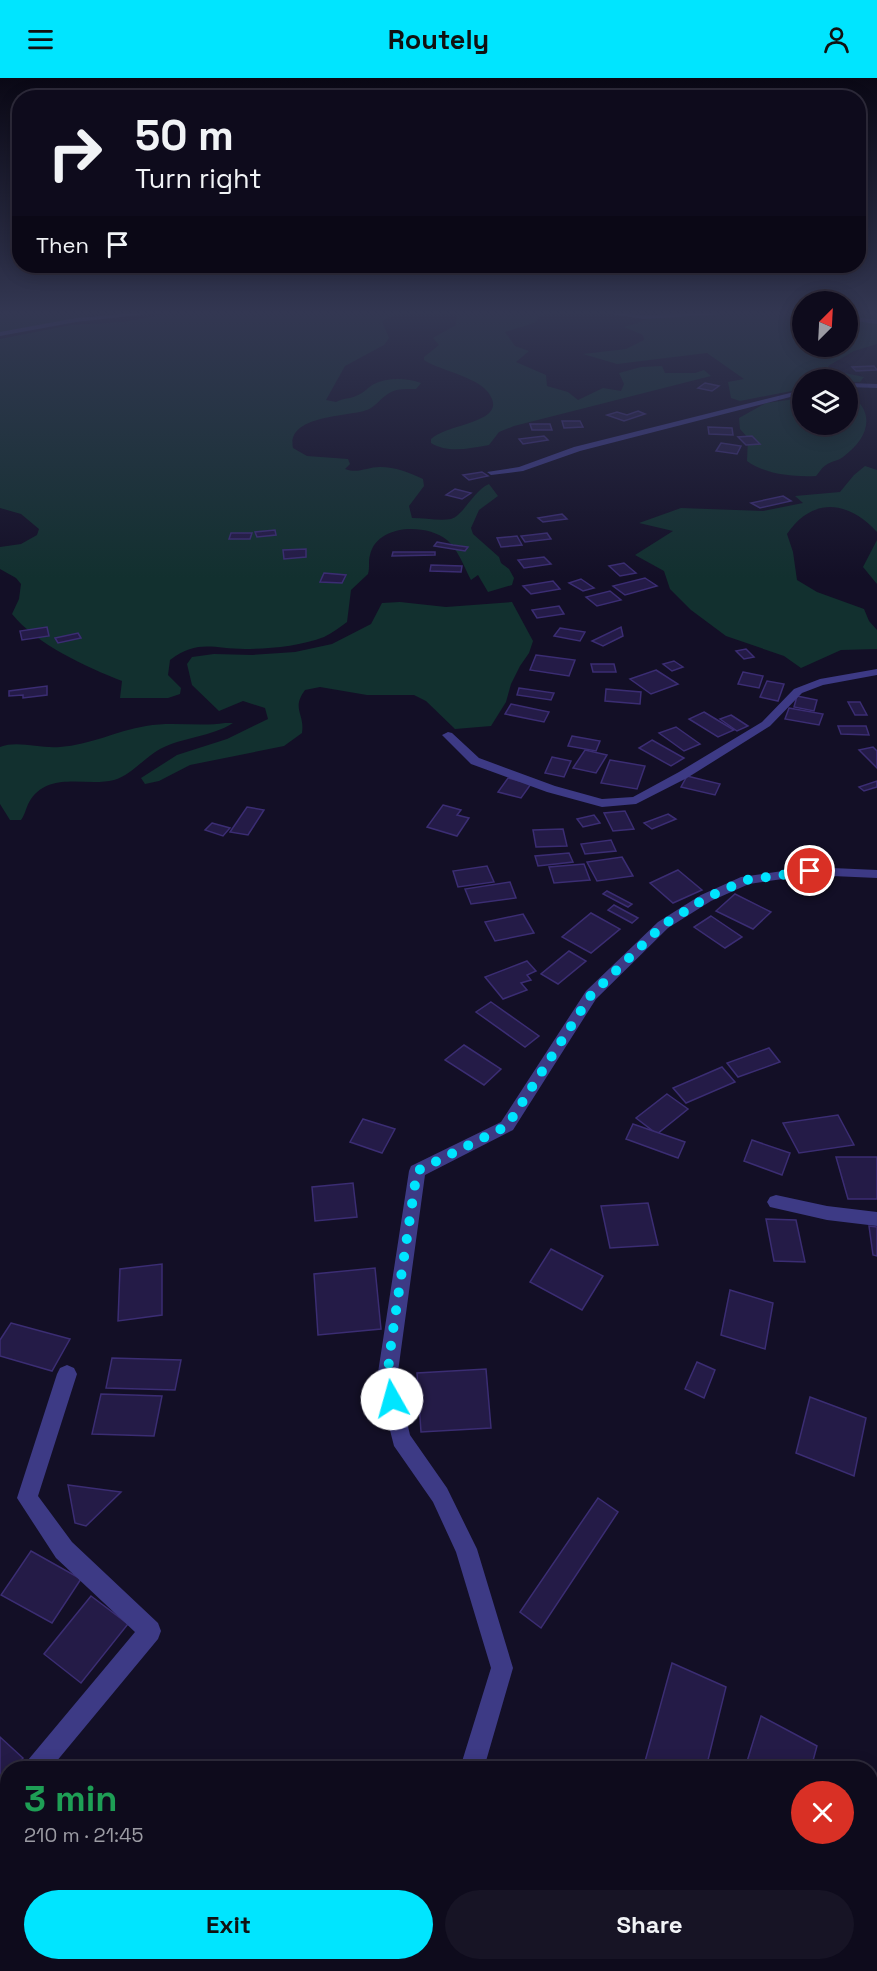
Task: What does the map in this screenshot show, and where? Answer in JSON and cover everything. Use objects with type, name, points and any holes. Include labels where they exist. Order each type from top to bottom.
[{"type":"street","points":[[491,472],[520,469],[576,449],[765,401]]},
{"type":"street","points":[[448,735],[475,761],[550,789],[602,803],[636,800],[683,775],[766,724],[798,691],[820,682],[877,672]]},
{"type":"street","points":[[474,1761],[502,1668],[466,1549],[440,1495],[401,1439],[387,1378],[417,1171],[507,1126],[591,995],[663,925],[706,898],[746,880],[810,871],[877,874]]},
{"type":"street","points":[[776,1202],[827,1213],[877,1219]]},
{"type":"street","points":[[42,1761],[150,1631],[64,1550],[27,1498],[68,1374]]},
{"type":"green space","points":[[0,401],[379,401],[367,410],[308,423],[293,437],[293,448],[307,456],[348,459],[350,464],[345,469],[358,471],[386,467],[402,470],[423,479],[424,486],[409,506],[412,518],[437,520],[456,517],[483,487],[489,484],[498,496],[479,510],[471,528],[473,534],[499,557],[501,563],[509,569],[514,578],[512,585],[488,592],[478,575],[471,580],[454,548],[438,534],[415,529],[392,532],[382,537],[374,545],[369,557],[368,574],[351,590],[347,622],[333,632],[315,640],[274,648],[198,647],[189,649],[170,660],[168,675],[181,688],[180,694],[168,698],[120,698],[122,681],[62,654],[34,635],[12,614],[19,599],[21,584],[16,578],[0,569],[0,547],[21,544],[37,535],[39,529],[21,514],[0,508]]},
{"type":"green space","points":[[492,401],[611,401],[514,426],[499,432],[489,445],[460,449],[445,448],[431,443],[431,439],[438,434],[481,418],[493,407]]},
{"type":"green space","points":[[792,401],[792,435],[858,435],[858,401],[866,417],[864,433],[852,450],[825,466],[816,476],[780,474],[763,469],[747,461],[748,438],[740,429],[739,418],[766,403]]},
{"type":"green space","points":[[865,466],[877,470],[877,532],[866,521],[854,514],[830,507],[808,514],[787,534],[793,552],[797,580],[817,592],[864,609],[869,621],[877,630],[877,649],[841,650],[801,668],[784,656],[726,636],[691,610],[670,589],[664,571],[635,555],[673,531],[639,523],[681,508],[763,511],[803,503],[795,496],[840,492]]},
{"type":"green space","points":[[877,540],[877,584],[863,567]]},
{"type":"green space","points":[[400,602],[446,607],[512,602],[533,641],[529,653],[511,684],[506,702],[491,726],[455,729],[426,701],[414,695],[367,695],[320,687],[305,690],[301,696],[299,707],[302,733],[284,746],[190,765],[159,781],[145,784],[141,778],[177,755],[227,739],[268,719],[265,708],[243,701],[219,711],[192,685],[187,664],[192,657],[214,654],[252,655],[295,652],[332,644],[371,624],[382,603]]},
{"type":"green space","points":[[233,723],[216,731],[160,749],[120,778],[104,782],[70,782],[49,785],[39,790],[31,799],[21,820],[10,820],[0,804],[0,747],[14,744],[45,747],[71,746],[146,726]]},
{"type":"building","points":[[638,411],[645,414],[624,421],[607,415],[617,412],[627,415]]},
{"type":"building","points":[[562,421],[580,421],[583,427],[564,428]]},
{"type":"building","points":[[530,424],[550,424],[552,430],[532,430]]},
{"type":"building","points":[[708,427],[732,428],[733,435],[709,434]]},
{"type":"building","points":[[544,436],[548,440],[523,444],[519,439]]},
{"type":"building","points":[[752,436],[760,444],[746,445],[738,437]]},
{"type":"building","points":[[721,443],[741,446],[737,454],[716,451]]},
{"type":"building","points":[[482,472],[488,476],[469,480],[463,475]]},
{"type":"building","points":[[455,489],[471,493],[462,499],[446,495]]},
{"type":"building","points":[[783,496],[791,501],[760,508],[751,503]]},
{"type":"building","points":[[562,514],[567,519],[543,522],[538,518]]},
{"type":"building","points":[[275,530],[276,535],[257,537],[255,532]]},
{"type":"building","points":[[231,533],[252,533],[250,539],[229,539]]},
{"type":"building","points":[[547,533],[551,539],[525,542],[521,536]]},
{"type":"building","points":[[517,536],[522,545],[501,547],[497,538]]},
{"type":"building","points":[[437,542],[468,547],[465,551],[434,546]]},
{"type":"building","points":[[306,549],[306,557],[284,559],[283,550]]},
{"type":"building","points":[[393,552],[435,552],[435,555],[392,556]]},
{"type":"building","points":[[544,557],[551,564],[524,568],[518,560]]},
{"type":"building","points":[[624,563],[636,573],[620,576],[609,566]]},
{"type":"building","points":[[431,565],[462,566],[461,572],[430,571]]},
{"type":"building","points":[[324,573],[346,575],[342,583],[320,582]]},
{"type":"building","points":[[645,578],[657,586],[625,595],[613,586]]},
{"type":"building","points":[[581,579],[594,588],[583,591],[569,583]]},
{"type":"building","points":[[553,581],[560,589],[531,594],[523,586]]},
{"type":"building","points":[[610,591],[621,600],[597,606],[586,597]]},
{"type":"building","points":[[559,606],[564,614],[537,618],[532,610]]},
{"type":"building","points":[[47,627],[49,636],[22,640],[20,631]]},
{"type":"building","points":[[621,627],[623,636],[603,646],[592,641]]},
{"type":"building","points":[[560,628],[585,632],[580,641],[554,636]]},
{"type":"building","points":[[78,633],[81,638],[58,643],[55,638]]},
{"type":"building","points":[[746,649],[754,657],[744,659],[736,651]]},
{"type":"building","points":[[536,655],[575,660],[569,676],[530,670]]},
{"type":"building","points":[[674,661],[683,667],[672,671],[663,664]]},
{"type":"building","points":[[591,664],[614,664],[616,672],[593,672]]},
{"type":"building","points":[[656,670],[678,684],[651,694],[630,679]]},
{"type":"building","points":[[743,672],[763,676],[759,688],[738,684]]},
{"type":"building","points":[[767,681],[784,684],[778,701],[760,697]]},
{"type":"building","points":[[47,686],[47,695],[23,698],[23,695],[9,696],[9,691]]},
{"type":"building","points":[[519,688],[554,693],[551,700],[517,695]]},
{"type":"building","points":[[606,689],[641,692],[640,704],[605,701]]},
{"type":"building","points":[[797,696],[817,700],[814,711],[794,707]]},
{"type":"building","points":[[848,702],[860,702],[867,715],[855,715]]},
{"type":"building","points":[[511,704],[549,712],[544,722],[505,714]]},
{"type":"building","points":[[789,708],[823,714],[819,725],[785,719]]},
{"type":"building","points":[[704,712],[734,730],[718,737],[689,719]]},
{"type":"building","points":[[731,715],[748,726],[737,731],[720,719]]},
{"type":"building","points":[[838,726],[866,726],[869,735],[841,734]]},
{"type":"building","points":[[676,727],[700,744],[684,751],[659,733]]},
{"type":"building","points":[[572,736],[600,741],[596,751],[568,746]]},
{"type":"building","points":[[652,740],[684,758],[671,766],[639,748]]},
{"type":"building","points":[[873,747],[877,751],[877,768],[859,750]]},
{"type":"building","points":[[585,750],[607,755],[596,773],[573,768]]},
{"type":"building","points":[[552,757],[571,761],[564,777],[545,773]]},
{"type":"building","points":[[610,760],[645,766],[637,789],[601,783]]},
{"type":"building","points":[[687,776],[720,784],[715,795],[681,787]]},
{"type":"building","points":[[508,778],[531,784],[521,798],[498,792]]},
{"type":"building","points":[[877,781],[877,787],[864,791],[859,787]]},
{"type":"building","points":[[443,805],[461,810],[457,815],[469,818],[457,836],[427,827]]},
{"type":"building","points":[[247,807],[264,810],[248,835],[230,832]]},
{"type":"building","points":[[625,811],[634,829],[613,831],[604,813]]},
{"type":"building","points":[[668,814],[676,819],[652,829],[644,823]]},
{"type":"building","points":[[594,815],[600,823],[583,827],[577,819]]},
{"type":"building","points":[[212,823],[230,828],[223,836],[205,830]]},
{"type":"building","points":[[563,829],[567,846],[536,847],[533,830]]},
{"type":"building","points":[[611,840],[616,851],[585,854],[581,844]]},
{"type":"building","points":[[569,853],[573,862],[538,866],[535,856]]},
{"type":"building","points":[[622,857],[633,876],[597,881],[587,862]]},
{"type":"building","points":[[584,864],[590,880],[554,883],[549,867]]},
{"type":"building","points":[[487,866],[494,882],[458,887],[453,871]]},
{"type":"building","points":[[678,870],[702,890],[673,903],[650,883]]},
{"type":"building","points":[[510,882],[516,898],[471,904],[465,889]]},
{"type":"building","points":[[607,891],[632,904],[628,907],[603,894]]},
{"type":"building","points":[[735,894],[771,912],[753,929],[716,911]]},
{"type":"building","points":[[614,905],[638,918],[632,923],[608,910]]},
{"type":"building","points":[[591,913],[620,929],[591,953],[562,937]]},
{"type":"building","points":[[523,914],[534,933],[495,941],[485,922]]},
{"type":"building","points":[[711,916],[742,937],[725,948],[694,927]]},
{"type":"building","points":[[569,951],[586,961],[558,984],[541,974]]},
{"type":"building","points":[[527,961],[536,971],[527,975],[531,980],[521,983],[527,990],[503,999],[485,977]]},
{"type":"building","points":[[491,1002],[539,1036],[525,1047],[476,1012]]},
{"type":"building","points":[[464,1045],[501,1069],[484,1085],[445,1060]]},
{"type":"building","points":[[769,1048],[780,1062],[738,1077],[727,1063]]},
{"type":"building","points":[[722,1067],[735,1082],[686,1103],[673,1088]]},
{"type":"building","points":[[667,1094],[688,1109],[657,1134],[636,1118]]},
{"type":"building","points":[[838,1115],[854,1145],[799,1153],[783,1123]]},
{"type":"building","points":[[363,1119],[395,1129],[382,1153],[350,1142]]},
{"type":"building","points":[[633,1124],[685,1142],[678,1158],[626,1139]]},
{"type":"building","points":[[752,1140],[790,1153],[782,1175],[744,1161]]},
{"type":"building","points":[[836,1157],[877,1157],[877,1199],[848,1199]]},
{"type":"building","points":[[353,1183],[357,1217],[315,1221],[312,1187]]},
{"type":"building","points":[[648,1203],[658,1245],[610,1248],[601,1206]]},
{"type":"building","points":[[766,1219],[796,1220],[805,1262],[774,1261]]},
{"type":"building","points":[[869,1226],[877,1227],[877,1256],[873,1255]]},
{"type":"building","points":[[551,1249],[603,1276],[582,1310],[530,1282]]},
{"type":"building","points":[[162,1264],[162,1315],[118,1321],[120,1269]]},
{"type":"building","points":[[375,1268],[381,1329],[318,1335],[314,1274]]},
{"type":"building","points":[[730,1290],[773,1303],[765,1349],[721,1335]]},
{"type":"building","points":[[11,1323],[70,1339],[52,1371],[0,1356],[0,1340]]},
{"type":"building","points":[[112,1358],[181,1360],[175,1390],[106,1388]]},
{"type":"building","points":[[697,1362],[715,1370],[704,1398],[685,1389]]},
{"type":"building","points":[[486,1369],[491,1428],[421,1432],[417,1373]]},
{"type":"building","points":[[101,1394],[162,1396],[154,1436],[92,1434]]},
{"type":"building","points":[[810,1397],[866,1418],[854,1476],[796,1453]]},
{"type":"building","points":[[68,1485],[121,1492],[86,1526],[75,1523]]},
{"type":"building","points":[[598,1498],[618,1512],[541,1628],[520,1612]]},
{"type":"building","points":[[31,1551],[81,1579],[52,1623],[1,1595]]},
{"type":"building","points":[[91,1596],[128,1624],[81,1683],[44,1654]]},
{"type":"building","points":[[672,1663],[726,1687],[708,1761],[645,1761]]},
{"type":"building","points":[[761,1716],[817,1746],[813,1761],[747,1761]]},
{"type":"building","points":[[0,1737],[23,1758],[21,1761],[0,1761]]},
{"type":"route","points":[[392,1399],[387,1378],[417,1171],[507,1126],[591,995],[663,925],[706,898],[746,880],[810,871]]}]
